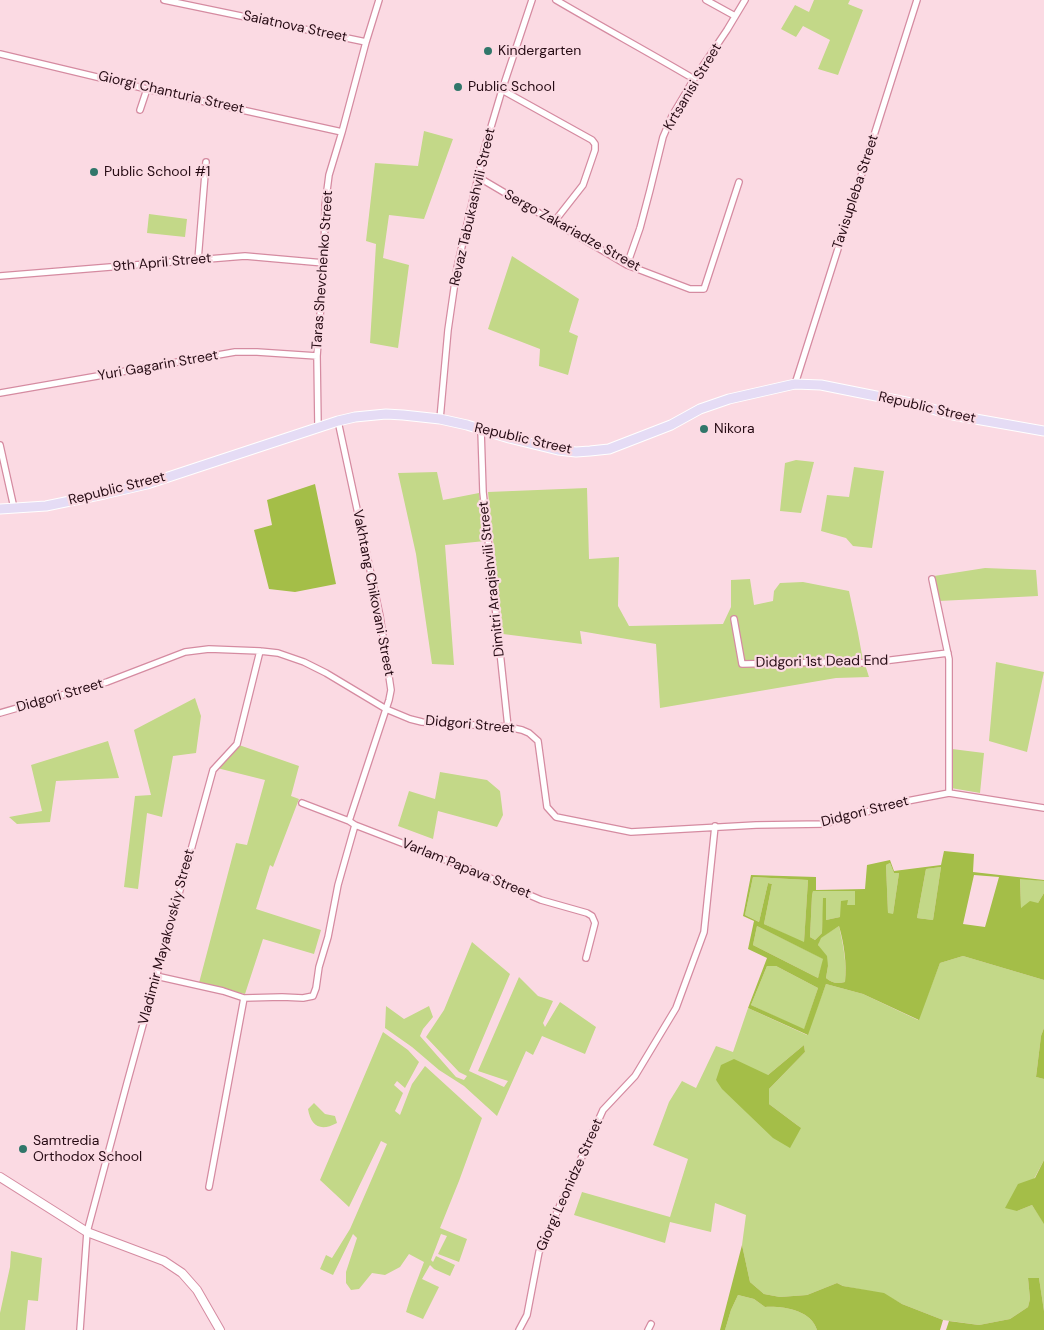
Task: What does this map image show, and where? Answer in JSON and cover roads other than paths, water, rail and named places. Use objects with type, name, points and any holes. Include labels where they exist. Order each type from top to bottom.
[{"type":"main road","name":"Republic Street","points":[[0,509],[46,506],[147,484],[318,426],[355,417],[386,414],[440,419],[558,450],[576,452],[609,449],[671,425],[700,408],[728,399],[795,384],[838,388],[953,415],[1044,431]]},
{"type":"street","name":"Saiatnova Street","points":[[164,0],[366,42]]},
{"type":"street","name":"Taras Shevchenko Street","points":[[318,426],[317,356],[324,263],[325,206],[329,175],[379,0]]},
{"type":"street","name":"Revaz Tabukashvili Street","points":[[440,419],[456,268],[502,90],[532,0]]},
{"type":"street","points":[[556,0],[694,79]]},
{"type":"street","points":[[706,0],[735,16]]},
{"type":"street","name":"Krtsanisi Street","points":[[627,265],[648,200],[663,138],[672,116],[744,0]]},
{"type":"street","name":"Tavisupleba Street","points":[[795,384],[917,0]]},
{"type":"street","name":"Giorgi Chanturia Street","points":[[0,54],[342,132]]},
{"type":"street","points":[[140,110],[148,89]]},
{"type":"street","points":[[502,90],[592,140],[595,144],[595,150],[583,184],[554,222]]},
{"type":"street","points":[[198,260],[206,162]]},
{"type":"street","name":"Sergo Zakariadze Street","points":[[478,177],[627,265],[690,289],[704,289],[739,182]]},
{"type":"street","name":"9th April Street","points":[[0,276],[245,256],[324,263]]},
{"type":"street","name":"Yuri Gagarin Street","points":[[0,393],[236,352],[317,356]]},
{"type":"street","name":"Vakhtang Chikovani Street","points":[[244,998],[303,998],[313,996],[328,937],[352,823],[391,690],[380,616],[338,421]]},
{"type":"street","name":"Dimitri Araqishvili Street","points":[[481,430],[483,492],[508,727]]},
{"type":"street","points":[[0,445],[14,508]]},
{"type":"street","points":[[932,579],[949,659],[949,793]]},
{"type":"street","name":"Didgori 1st Dead End","points":[[734,618],[742,664],[867,663],[948,653]]},
{"type":"street","name":"Didgori Street","points":[[0,713],[107,682],[184,652],[209,649],[260,650],[278,653],[304,662],[386,709],[410,719],[422,722],[508,727],[529,733],[538,741],[547,807],[556,817],[631,832],[715,826],[824,824],[902,802],[949,793],[1044,808]]},
{"type":"street","name":"Vladimir Mayakovskiy Street","points":[[80,1330],[87,1232],[213,770],[237,744],[260,650]]},
{"type":"street","name":"Varlam Papava Street","points":[[302,803],[470,869],[541,900],[587,913],[592,916],[594,923],[586,958]]},
{"type":"street","name":"Giorgi Leonidze Street","points":[[519,1330],[526,1315],[539,1252],[603,1110],[635,1076],[676,1008],[704,932],[715,826]]},
{"type":"street","points":[[156,976],[223,991],[244,998],[209,1187]]},
{"type":"street","points":[[0,1177],[87,1232],[164,1261],[182,1273],[197,1290],[220,1330]]},
{"type":"place","name":"Kindergarten","points":[[488,51]]},
{"type":"place","name":"Public School","points":[[458,87]]},
{"type":"place","name":"Public School #1","points":[[94,172]]},
{"type":"place","name":"Nikora","points":[[704,429]]},
{"type":"place","name":"Samtredia Orthodox School","points":[[23,1149]]}]
